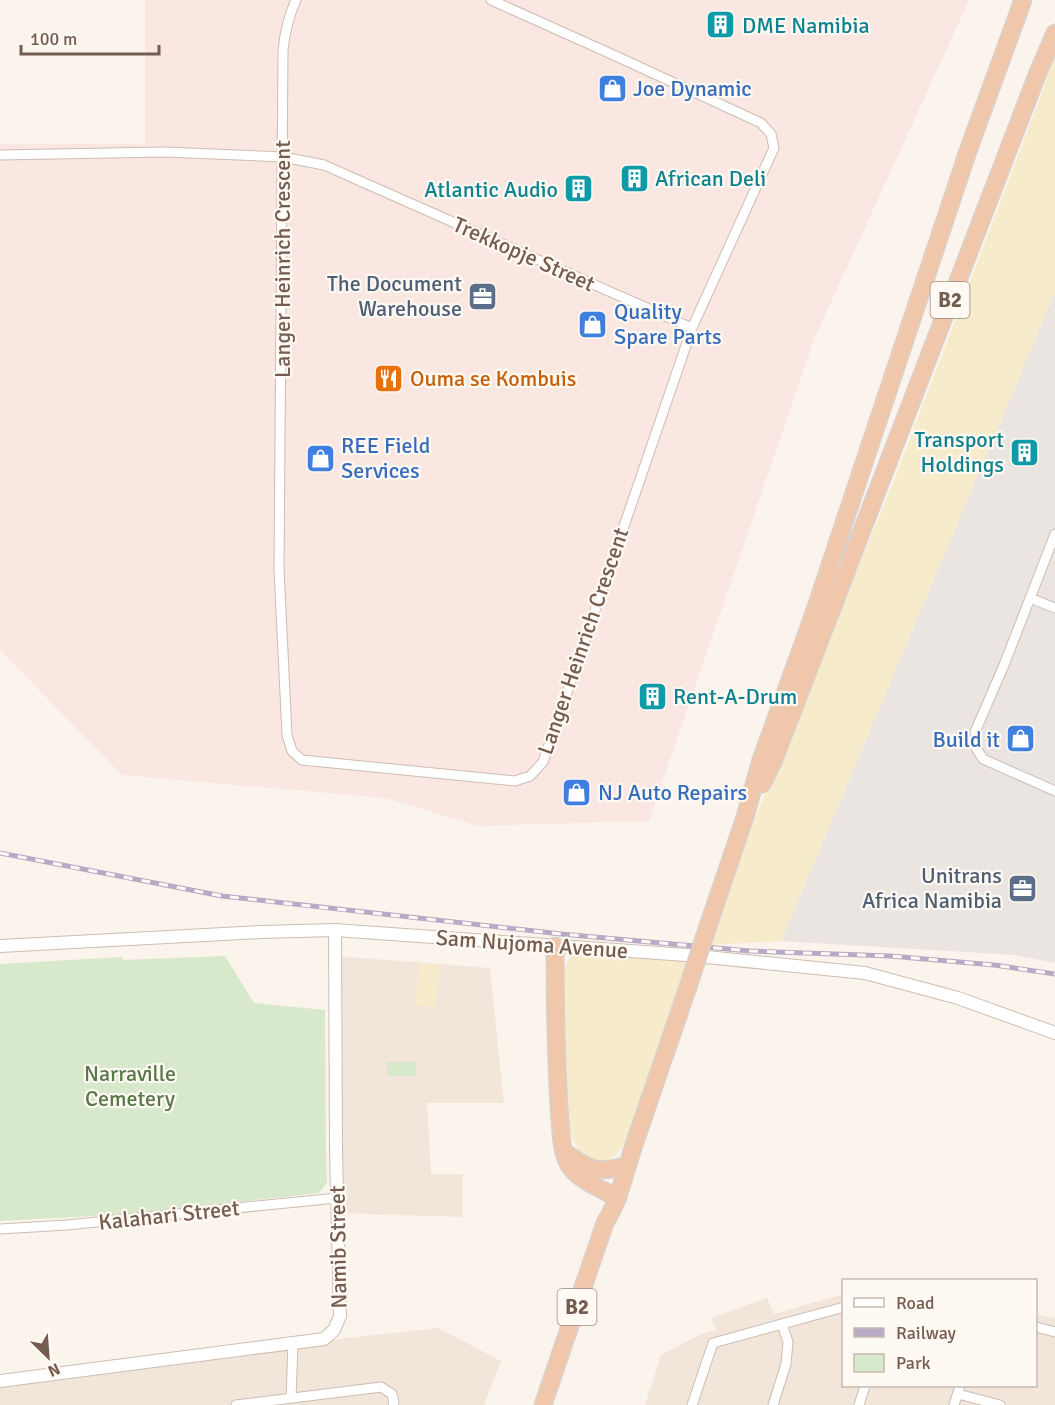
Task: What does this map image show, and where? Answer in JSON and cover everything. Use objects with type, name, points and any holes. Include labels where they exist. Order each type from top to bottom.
[{"type":"highway","name":"B2","points":[[550,1405],[612,1223],[627,1165],[745,817],[761,760],[814,612],[964,162],[1023,0]]},
{"type":"highway","name":"B2","points":[[745,817],[773,762],[1055,33]]},
{"type":"highway","points":[[555,946],[555,1041],[564,1150],[567,1162],[572,1169],[617,1198]]},
{"type":"highway","points":[[564,1150],[582,1165],[592,1169],[614,1169],[627,1165]]},
{"type":"highway","name":"B2","points":[[543,1405],[605,1223],[617,1198]]},
{"type":"street","name":"Langer Heinrich Crescent","points":[[296,0],[285,30],[283,157],[279,569],[287,735],[292,751],[302,759],[515,781],[530,776],[543,762],[692,328],[774,148],[771,134],[761,123],[490,0]]},
{"type":"street","name":"Trekkopje Street","points":[[0,155],[164,153],[283,157],[324,165],[692,328]]},
{"type":"street","points":[[1055,534],[975,732],[976,748],[983,759],[1055,791]]},
{"type":"street","points":[[1030,598],[1055,608]]},
{"type":"street","name":"Sam Nujoma Avenue","points":[[0,945],[335,930],[686,955],[865,973],[958,998],[1055,1033]]},
{"type":"street","name":"Namib Street","points":[[0,1381],[324,1340],[334,1330],[340,1316],[336,1151],[335,930]]},
{"type":"street","name":"Kalahari Street","points":[[0,1229],[67,1225],[337,1198]]},
{"type":"street","points":[[692,1405],[713,1343],[842,1307]]},
{"type":"street","points":[[773,1405],[786,1364],[788,1342],[782,1324]]},
{"type":"street","points":[[1037,1328],[1055,1332]]},
{"type":"street","points":[[291,1398],[293,1344]]},
{"type":"street","points":[[236,1405],[381,1387],[392,1394],[393,1405]]},
{"type":"street","points":[[859,1405],[865,1387]]},
{"type":"street","points":[[954,1405],[959,1390],[1000,1405]]},
{"type":"shaded area","points":[[145,0],[969,0],[815,337],[649,821],[478,826],[386,798],[122,775],[0,650],[0,144],[145,144]]},
{"type":"shaded area","points":[[1055,292],[1055,963],[1015,955],[781,941]]},
{"type":"shaded area","points":[[336,956],[490,968],[504,1103],[427,1103],[431,1174],[463,1174],[463,1217],[338,1213]]},
{"type":"shaded area","points":[[842,1294],[842,1387],[1037,1387],[1037,1314],[1055,1318],[1055,1405],[645,1405],[661,1355],[701,1334],[716,1330],[711,1318],[767,1298],[774,1314]]},
{"type":"shaded area","points":[[438,1328],[501,1361],[484,1405],[0,1405],[0,1381]]},
{"type":"green space","name":"Narraville Cemetery","points":[[225,956],[254,1003],[325,1010],[327,1183],[319,1193],[133,1214],[0,1221],[0,964],[122,957],[122,960]]},
{"type":"green space","points":[[387,1062],[416,1062],[416,1076],[387,1076]]},
{"type":"sand","points":[[1055,53],[1055,292],[781,941],[710,945],[755,818],[891,488],[1044,88]]},
{"type":"sand","points":[[590,951],[690,960],[624,1145],[613,1157],[598,1163],[580,1154],[570,1133],[565,1041],[563,970],[570,957]]},
{"type":"sand","points":[[419,963],[440,964],[436,1007],[416,1005]]},
{"type":"railway","points":[[0,853],[222,896],[561,934],[750,951],[890,956],[994,965],[1055,974]]},
{"type":"place","name":"DME Namibia","points":[[721,25]]},
{"type":"place","name":"Joe Dynamic","points":[[612,88]]},
{"type":"place","name":"African Deli","points":[[634,178]]},
{"type":"place","name":"Atlantic Audio","points":[[579,189]]},
{"type":"place","name":"The Document Warehouse","points":[[483,296]]},
{"type":"place","name":"Quality Spare Parts","points":[[593,324]]},
{"type":"place","name":"Ouma se Kombuis","points":[[389,378]]},
{"type":"place","name":"Transport Holdings","points":[[1025,452]]},
{"type":"place","name":"REE Field Services","points":[[320,458]]},
{"type":"place","name":"Rent-A-Drum","points":[[652,696]]},
{"type":"place","name":"Build it","points":[[1021,739]]},
{"type":"place","name":"NJ Auto Repairs","points":[[577,792]]},
{"type":"place","name":"Unitrans Africa Namibia","points":[[1023,888]]}]
